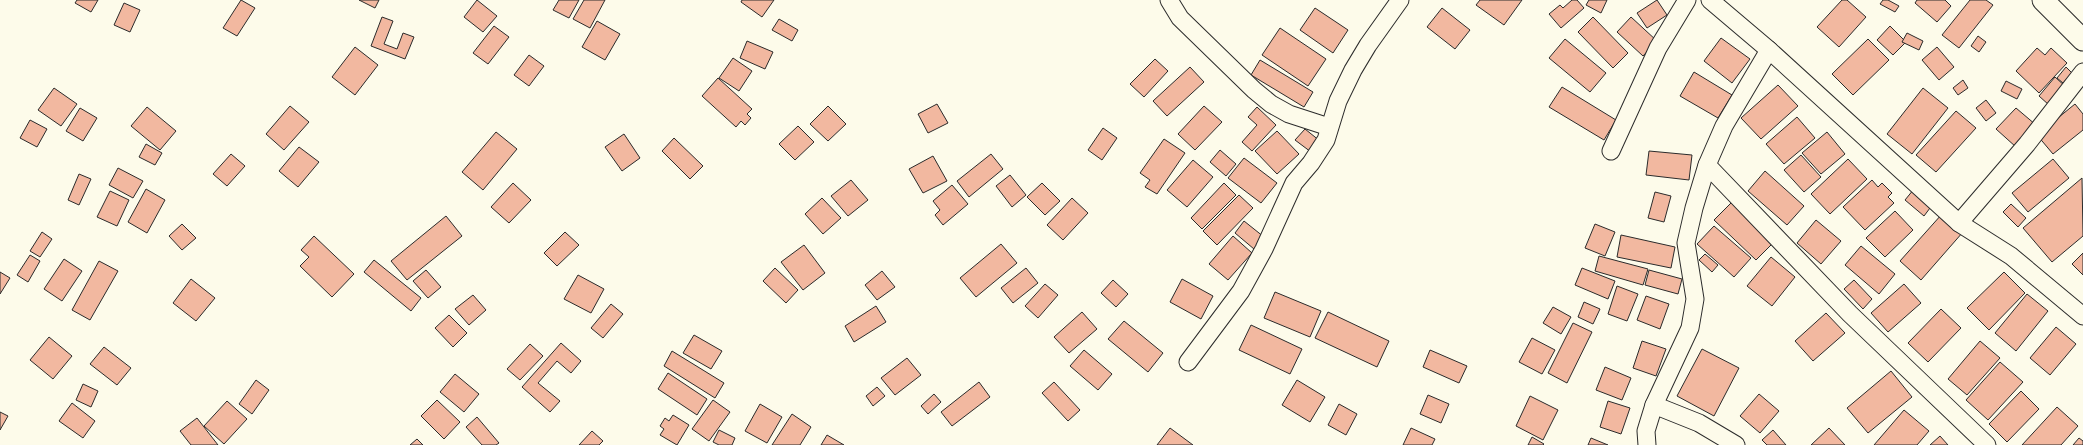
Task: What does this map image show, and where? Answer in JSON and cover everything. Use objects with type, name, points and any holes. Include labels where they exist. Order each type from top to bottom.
[{"type":"main road","points":[[2043,0],[2083,40]]},
{"type":"street","points":[[1169,0],[1180,18],[1254,90],[1271,104],[1289,114],[1329,127]]},
{"type":"street","points":[[1188,362],[1241,291],[1264,249],[1294,182],[1311,163],[1326,140],[1338,101],[1353,70],[1368,45],[1400,0]]},
{"type":"street","points":[[1611,151],[1658,48],[1687,0]]},
{"type":"street","points":[[1710,0],[1769,50],[1959,223],[2011,256],[2083,316]]},
{"type":"street","points":[[1647,445],[1646,431],[1654,405],[1690,328],[1694,316],[1694,288],[1686,243],[1687,231],[1707,165],[1724,126],[1769,50]]},
{"type":"street","points":[[1959,223],[2027,144],[2083,72]]},
{"type":"street","points":[[1707,165],[1850,314],[1987,445]]},
{"type":"street","points":[[1654,405],[1699,423],[1736,445]]},
{"type":"building","points":[[77,0],[98,0],[91,12],[75,3]]},
{"type":"building","points":[[241,0],[255,8],[237,36],[223,28]]},
{"type":"building","points":[[359,0],[379,0],[375,8]]},
{"type":"building","points":[[477,0],[497,16],[483,32],[464,17]]},
{"type":"building","points":[[559,0],[579,0],[569,18],[553,10]]},
{"type":"building","points":[[584,0],[605,0],[590,28],[573,19]]},
{"type":"building","points":[[742,0],[774,0],[762,17],[741,2]]},
{"type":"building","points":[[1480,0],[1522,0],[1504,25],[1476,5]]},
{"type":"building","points":[[1572,0],[1577,0],[1584,8],[1561,28],[1549,14],[1560,5],[1563,8]]},
{"type":"building","points":[[1589,0],[1607,0],[1601,13],[1586,5]]},
{"type":"building","points":[[1657,0],[1667,15],[1647,28],[1637,13]]},
{"type":"building","points":[[1842,0],[1847,0],[1866,17],[1839,47],[1817,27]]},
{"type":"building","points":[[1883,0],[1888,0],[1899,6],[1895,12],[1880,4]]},
{"type":"building","points":[[1917,0],[1945,0],[1951,6],[1937,22],[1915,3]]},
{"type":"building","points":[[1970,0],[1986,0],[1993,5],[1959,48],[1942,35]]},
{"type":"building","points":[[124,3],[140,10],[130,32],[114,25]]},
{"type":"building","points":[[1315,8],[1348,30],[1333,53],[1300,30]]},
{"type":"building","points":[[1442,8],[1470,30],[1455,49],[1427,27]]},
{"type":"building","points":[[382,17],[393,21],[384,44],[397,49],[403,33],[414,37],[405,59],[371,46]]},
{"type":"building","points":[[1593,17],[1628,53],[1613,68],[1578,32]]},
{"type":"building","points":[[1631,17],[1657,41],[1643,56],[1617,32]]},
{"type":"building","points":[[779,19],[798,30],[792,41],[772,30]]},
{"type":"building","points":[[597,21],[620,34],[605,60],[582,47]]},
{"type":"building","points":[[494,26],[509,37],[488,64],[473,53]]},
{"type":"building","points":[[1890,26],[1906,42],[1893,55],[1877,40]]},
{"type":"building","points":[[1280,28],[1326,59],[1308,86],[1262,55]]},
{"type":"building","points":[[1907,33],[1923,41],[1919,50],[1902,42]]},
{"type":"building","points":[[1978,36],[1986,42],[1979,52],[1971,46]]},
{"type":"building","points":[[1721,38],[1750,59],[1732,83],[1704,61]]},
{"type":"building","points":[[1565,39],[1606,73],[1590,92],[1549,58]]},
{"type":"building","points":[[1868,39],[1889,60],[1853,95],[1832,74]]},
{"type":"building","points":[[747,41],[773,52],[765,69],[740,58]]},
{"type":"building","points":[[355,47],[378,65],[355,95],[332,77]]},
{"type":"building","points":[[1937,47],[1954,67],[1939,80],[1922,60]]},
{"type":"building","points":[[2037,48],[2045,55],[2051,48],[2067,63],[2039,93],[2016,71]]},
{"type":"building","points":[[529,55],[544,66],[529,86],[514,75]]},
{"type":"building","points":[[733,58],[752,71],[739,91],[719,78]]},
{"type":"building","points":[[1155,59],[1168,71],[1144,97],[1130,84]]},
{"type":"building","points":[[1260,60],[1313,92],[1304,107],[1251,75]]},
{"type":"building","points":[[1190,67],[1204,82],[1167,116],[1153,101]]},
{"type":"building","points":[[2066,67],[2072,73],[2063,83],[2057,78]]},
{"type":"building","points":[[1694,72],[1732,95],[1718,118],[1680,96]]},
{"type":"building","points":[[2055,77],[2066,87],[2049,105],[2039,96]]},
{"type":"building","points":[[718,78],[752,109],[747,114],[751,118],[745,125],[741,121],[736,127],[702,96]]},
{"type":"building","points":[[1963,80],[1968,88],[1958,95],[1953,88]]},
{"type":"building","points":[[2006,81],[2022,89],[2017,99],[2001,91]]},
{"type":"building","points":[[1778,85],[1798,106],[1761,139],[1741,118]]},
{"type":"building","points":[[1562,87],[1616,120],[1604,140],[1549,107]]},
{"type":"building","points":[[54,88],[77,104],[61,126],[38,110]]},
{"type":"building","points":[[1923,88],[1948,108],[1912,154],[1887,134]]},
{"type":"building","points":[[1986,100],[1996,113],[1986,121],[1976,108]]},
{"type":"building","points":[[937,104],[948,123],[928,133],[918,114]]},
{"type":"building","points":[[2075,104],[2083,114],[2083,130],[2053,154],[2037,135]]},
{"type":"building","points":[[290,106],[309,122],[284,150],[266,134]]},
{"type":"building","points":[[828,106],[846,124],[828,141],[810,124]]},
{"type":"building","points":[[1204,106],[1222,122],[1195,150],[1178,134]]},
{"type":"building","points":[[147,107],[176,131],[160,150],[131,126]]},
{"type":"building","points":[[1257,107],[1276,125],[1252,151],[1242,142],[1257,125],[1248,117]]},
{"type":"building","points":[[80,108],[97,118],[83,141],[66,131]]},
{"type":"building","points":[[2016,108],[2036,125],[2016,147],[1996,129]]},
{"type":"building","points":[[1956,111],[1976,128],[1936,172],[1916,155]]},
{"type":"building","points":[[1797,117],[1815,138],[1784,164],[1766,144]]},
{"type":"building","points":[[30,120],[47,129],[37,147],[20,138]]},
{"type":"building","points":[[798,126],[814,142],[795,160],[779,144]]},
{"type":"building","points":[[1103,128],[1117,138],[1102,160],[1088,150]]},
{"type":"building","points":[[1305,129],[1320,141],[1311,152],[1295,140]]},
{"type":"building","points":[[1277,131],[1299,154],[1277,174],[1255,151]]},
{"type":"building","points":[[496,132],[517,149],[483,190],[462,172]]},
{"type":"building","points":[[1827,132],[1845,154],[1821,174],[1802,153]]},
{"type":"building","points":[[624,134],[640,158],[622,171],[605,147]]},
{"type":"building","points":[[674,138],[703,166],[690,179],[662,151]]},
{"type":"building","points":[[1164,139],[1185,153],[1157,194],[1145,187],[1150,180],[1140,173]]},
{"type":"building","points":[[146,144],[162,153],[155,165],[139,157]]},
{"type":"building","points":[[299,147],[319,162],[298,187],[279,171]]},
{"type":"building","points":[[1220,150],[1236,164],[1226,176],[1210,162]]},
{"type":"building","points":[[1649,151],[1692,155],[1689,180],[1646,175]]},
{"type":"building","points":[[231,154],[245,166],[227,186],[213,174]]},
{"type":"building","points":[[991,154],[1003,169],[969,197],[957,181]]},
{"type":"building","points":[[1801,155],[1821,177],[1804,192],[1784,170]]},
{"type":"building","points":[[933,156],[947,181],[923,193],[909,169]]},
{"type":"building","points":[[1244,158],[1277,183],[1261,203],[1228,178]]},
{"type":"building","points":[[1848,159],[1867,179],[1830,214],[1811,194]]},
{"type":"building","points":[[2053,159],[2069,178],[2028,212],[2012,193]]},
{"type":"building","points":[[1193,160],[1213,177],[1187,207],[1167,190]]},
{"type":"building","points":[[118,168],[143,181],[133,198],[109,185]]},
{"type":"building","points":[[1765,171],[1804,206],[1787,225],[1748,191]]},
{"type":"building","points":[[79,174],[91,179],[79,205],[68,200]]},
{"type":"building","points":[[1010,175],[1026,195],[1012,207],[996,186]]},
{"type":"building","points":[[2082,178],[2083,236],[2052,262],[2023,228]]},
{"type":"building","points":[[851,180],[868,200],[848,216],[831,196]]},
{"type":"building","points":[[1872,180],[1878,187],[1882,183],[1892,193],[1888,197],[1894,203],[1865,230],[1843,207]]},
{"type":"building","points":[[513,183],[531,200],[509,223],[491,207]]},
{"type":"building","points":[[1042,183],[1060,201],[1045,215],[1027,197]]},
{"type":"building","points":[[1224,183],[1236,195],[1202,229],[1191,218]]},
{"type":"building","points":[[952,185],[968,204],[943,225],[935,215],[940,210],[933,201]]},
{"type":"building","points":[[146,189],[165,200],[147,233],[128,222]]},
{"type":"building","points":[[1914,189],[1933,204],[1924,216],[1905,200]]},
{"type":"building","points":[[110,191],[129,200],[117,226],[97,217]]},
{"type":"building","points":[[1655,192],[1671,196],[1664,222],[1648,218]]},
{"type":"building","points":[[1239,195],[1253,208],[1217,245],[1203,231]]},
{"type":"building","points":[[822,198],[841,218],[823,234],[805,214]]},
{"type":"building","points":[[1072,198],[1088,213],[1063,240],[1047,225]]},
{"type":"building","points":[[1733,201],[1775,241],[1756,260],[1714,220]]},
{"type":"building","points":[[2011,204],[2026,218],[2018,227],[2003,212]]},
{"type":"building","points":[[1895,211],[1913,230],[1885,257],[1866,238]]},
{"type":"building","points":[[1942,214],[1963,232],[1921,280],[1900,261]]},
{"type":"building","points":[[446,216],[462,236],[407,280],[391,261]]},
{"type":"building","points":[[1816,220],[1841,241],[1821,264],[1797,243]]},
{"type":"building","points":[[1244,221],[1264,237],[1254,249],[1235,233]]},
{"type":"building","points":[[182,224],[196,238],[182,250],[169,236]]},
{"type":"building","points":[[1595,224],[1615,232],[1605,256],[1585,248]]},
{"type":"building","points":[[1714,226],[1751,258],[1734,277],[1697,244]]},
{"type":"building","points":[[42,232],[52,239],[40,257],[30,251]]},
{"type":"building","points":[[565,232],[579,245],[557,266],[544,253]]},
{"type":"building","points":[[1621,235],[1675,247],[1671,268],[1617,257]]},
{"type":"building","points":[[314,236],[354,274],[332,297],[300,266],[309,257],[301,250]]},
{"type":"building","points":[[1233,236],[1252,253],[1228,280],[1209,264]]},
{"type":"building","points":[[1001,244],[1017,263],[976,297],[960,278]]},
{"type":"building","points":[[804,245],[825,273],[803,290],[781,262]]},
{"type":"building","points":[[1861,246],[1895,274],[1879,294],[1845,265]]},
{"type":"building","points":[[2083,253],[2083,275],[2072,264]]},
{"type":"building","points":[[1705,254],[1718,265],[1712,272],[1699,260]]},
{"type":"building","points":[[30,255],[40,261],[28,282],[17,275]]},
{"type":"building","points":[[1599,256],[1648,269],[1643,285],[1595,271]]},
{"type":"building","points":[[1771,257],[1795,277],[1772,306],[1747,286]]},
{"type":"building","points":[[64,259],[82,271],[62,301],[44,289]]},
{"type":"building","points":[[374,260],[421,298],[411,311],[364,272]]},
{"type":"building","points":[[99,261],[118,271],[90,320],[72,310]]},
{"type":"building","points":[[775,268],[798,290],[786,303],[763,281]]},
{"type":"building","points":[[1026,268],[1038,283],[1013,303],[1001,288]]},
{"type":"building","points":[[1582,268],[1615,281],[1608,299],[1575,285]]},
{"type":"building","points":[[426,270],[441,287],[428,298],[413,281]]},
{"type":"building","points":[[1649,270],[1682,279],[1678,294],[1645,285]]},
{"type":"building","points":[[882,271],[895,287],[877,300],[865,285]]},
{"type":"building","points":[[0,272],[10,278],[0,294]]},
{"type":"building","points":[[2004,272],[2025,293],[1989,330],[1967,308]]},
{"type":"building","points":[[578,275],[604,289],[591,313],[564,299]]},
{"type":"building","points":[[191,279],[215,298],[196,321],[173,303]]},
{"type":"building","points":[[1182,279],[1213,296],[1201,319],[1170,302]]},
{"type":"building","points":[[1113,280],[1128,294],[1116,307],[1101,293]]},
{"type":"building","points":[[1854,280],[1872,299],[1863,309],[1844,289]]},
{"type":"building","points":[[1045,284],[1058,295],[1038,318],[1025,306]]},
{"type":"building","points":[[1904,284],[1921,303],[1888,332],[1871,313]]},
{"type":"building","points":[[1617,286],[1638,294],[1627,321],[1608,314]]},
{"type":"building","points":[[1275,292],[1321,311],[1310,337],[1264,318]]},
{"type":"building","points":[[2027,294],[2048,311],[2016,351],[1995,333]]},
{"type":"building","points":[[473,295],[486,310],[469,325],[455,309]]},
{"type":"building","points":[[1646,296],[1669,304],[1660,329],[1637,320]]},
{"type":"building","points":[[1584,302],[1600,309],[1593,324],[1578,317]]},
{"type":"building","points":[[611,304],[623,314],[603,338],[591,328]]},
{"type":"building","points":[[876,306],[886,322],[854,342],[845,326]]},
{"type":"building","points":[[1553,307],[1571,317],[1561,334],[1543,323]]},
{"type":"building","points":[[1941,309],[1961,328],[1928,362],[1908,343]]},
{"type":"building","points":[[1082,312],[1097,329],[1069,353],[1054,337]]},
{"type":"building","points":[[1328,312],[1389,341],[1377,367],[1315,338]]},
{"type":"building","points":[[1826,313],[1845,333],[1813,361],[1795,341]]},
{"type":"building","points":[[449,315],[467,333],[453,347],[435,328]]},
{"type":"building","points":[[1124,321],[1163,353],[1148,372],[1108,339]]},
{"type":"building","points":[[1573,323],[1592,332],[1567,383],[1548,373]]},
{"type":"building","points":[[1251,325],[1302,349],[1290,374],[1239,350]]},
{"type":"building","points":[[2056,327],[2076,344],[2050,375],[2030,358]]},
{"type":"building","points":[[694,335],[722,351],[711,369],[683,353]]},
{"type":"building","points":[[49,337],[72,356],[53,379],[30,360]]},
{"type":"building","points":[[1532,338],[1555,350],[1542,374],[1519,362]]},
{"type":"building","points":[[1642,341],[1666,349],[1656,376],[1633,368]]},
{"type":"building","points":[[1980,341],[2000,358],[1967,395],[1948,379]]},
{"type":"building","points":[[561,343],[581,361],[571,373],[557,361],[538,383],[560,401],[550,412],[522,387]]},
{"type":"building","points":[[530,344],[543,356],[520,380],[507,369]]},
{"type":"building","points":[[104,347],[131,368],[117,385],[90,364]]},
{"type":"building","points":[[1702,349],[1739,368],[1714,416],[1677,396]]},
{"type":"building","points":[[1084,350],[1112,374],[1098,390],[1070,366]]},
{"type":"building","points":[[1430,350],[1467,366],[1459,383],[1423,367]]},
{"type":"building","points":[[672,351],[724,383],[715,398],[664,366]]},
{"type":"building","points":[[907,358],[921,375],[895,395],[881,378]]},
{"type":"building","points":[[2000,362],[2023,382],[1988,420],[1966,400]]},
{"type":"building","points":[[1605,367],[1631,378],[1622,400],[1596,390]]},
{"type":"building","points":[[1891,371],[1912,397],[1868,433],[1847,408]]},
{"type":"building","points":[[668,373],[707,399],[697,415],[658,389]]},
{"type":"building","points":[[455,374],[479,394],[464,412],[440,392]]},
{"type":"building","points":[[256,380],[269,390],[252,414],[239,404]]},
{"type":"building","points":[[1297,380],[1325,397],[1310,422],[1282,405]]},
{"type":"building","points":[[979,382],[990,397],[952,426],[941,412]]},
{"type":"building","points":[[1054,382],[1080,410],[1068,421],[1042,393]]},
{"type":"building","points":[[83,384],[98,391],[91,407],[76,400]]},
{"type":"building","points":[[877,387],[885,396],[873,406],[866,396]]},
{"type":"building","points":[[2021,391],[2039,409],[2007,442],[1989,424]]},
{"type":"building","points":[[934,394],[941,402],[928,414],[921,406]]},
{"type":"building","points":[[1759,394],[1779,411],[1760,433],[1740,416]]},
{"type":"building","points":[[1428,395],[1449,404],[1441,423],[1420,414]]},
{"type":"building","points":[[1530,396],[1558,410],[1543,440],[1516,426]]},
{"type":"building","points":[[437,400],[460,422],[444,439],[421,416]]},
{"type":"building","points":[[713,400],[730,412],[709,441],[692,429]]},
{"type":"building","points":[[227,401],[247,419],[224,444],[204,426]]},
{"type":"building","points":[[1608,401],[1630,408],[1621,434],[1600,427]]},
{"type":"building","points":[[72,403],[95,421],[83,438],[59,421]]},
{"type":"building","points":[[760,404],[782,417],[767,443],[745,431]]},
{"type":"building","points":[[1339,404],[1357,414],[1346,435],[1328,425]]},
{"type":"building","points":[[2057,407],[2078,426],[2061,445],[2022,445]]},
{"type":"building","points":[[1904,410],[1929,431],[1917,445],[1874,445]]},
{"type":"building","points":[[0,412],[8,416],[0,430]]},
{"type":"building","points":[[792,414],[811,427],[800,445],[772,445]]},
{"type":"building","points":[[673,415],[689,425],[677,445],[660,435],[664,429],[660,426],[665,418],[669,421]]},
{"type":"building","points":[[477,417],[499,443],[496,445],[482,445],[466,427]]},
{"type":"building","points":[[197,418],[218,445],[191,445],[180,431]]},
{"type":"building","points":[[1170,428],[1193,445],[1157,445]]},
{"type":"building","points":[[1411,428],[1435,439],[1432,445],[1403,445]]},
{"type":"building","points":[[1829,428],[1845,445],[1811,445]]},
{"type":"building","points":[[719,430],[735,438],[732,445],[719,445],[713,442]]},
{"type":"building","points":[[1773,430],[1786,445],[1767,445],[1762,440]]},
{"type":"building","points":[[592,431],[603,441],[599,445],[579,445]]},
{"type":"building","points":[[827,435],[844,445],[821,445]]},
{"type":"building","points":[[1940,436],[1948,445],[1930,445]]},
{"type":"building","points":[[1532,437],[1544,444],[1528,445]]},
{"type":"building","points":[[1591,438],[1608,445],[1588,445]]},
{"type":"building","points":[[2079,438],[2083,441],[2083,445],[2073,445]]},
{"type":"building","points":[[417,439],[423,445],[410,445]]}]
